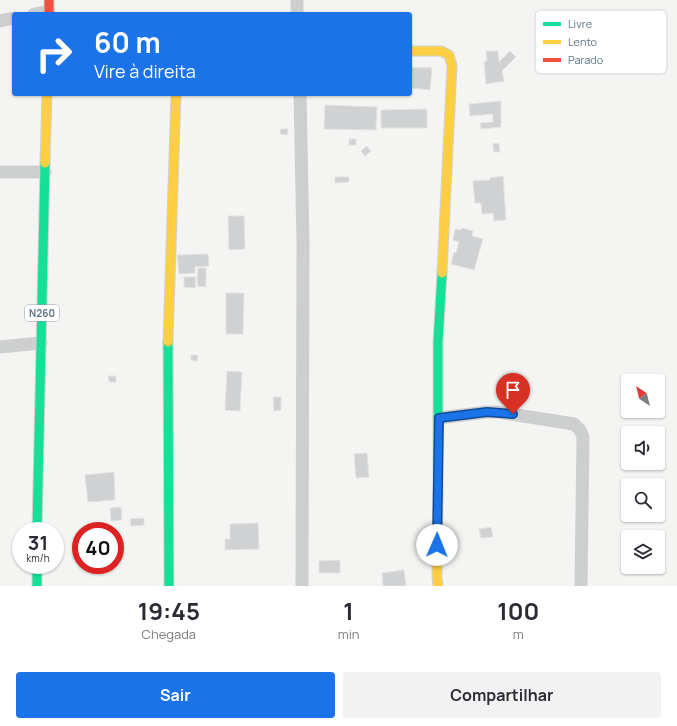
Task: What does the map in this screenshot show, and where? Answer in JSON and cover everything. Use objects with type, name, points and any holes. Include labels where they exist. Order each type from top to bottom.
[{"type":"street","points":[[297,0],[298,12]]},
{"type":"street","points":[[39,12],[49,8]]},
{"type":"street","points":[[0,21],[12,18]]},
{"type":"street","points":[[412,51],[441,51],[449,55],[452,66],[448,170],[438,342],[439,418],[436,576],[438,586]]},
{"type":"street","name":"N260","points":[[37,522],[47,96]]},
{"type":"street","points":[[169,586],[168,348],[176,96]]},
{"type":"street","points":[[300,96],[303,243],[302,586]]},
{"type":"street","points":[[0,172],[45,172]]},
{"type":"street","points":[[0,347],[41,343]]},
{"type":"street","points":[[439,418],[498,412],[574,424],[580,430],[583,437],[581,586]]},
{"type":"street","points":[[37,574],[37,586]]},
{"type":"building","points":[[486,51],[498,51],[499,62],[510,51],[516,57],[502,71],[504,81],[486,84],[484,62],[487,61]]},
{"type":"building","points":[[412,67],[432,68],[430,90],[412,88]]},
{"type":"building","points":[[501,101],[501,127],[481,129],[480,123],[493,122],[493,114],[470,116],[469,104]]},
{"type":"building","points":[[325,105],[377,107],[376,130],[324,129]]},
{"type":"building","points":[[427,109],[427,128],[381,128],[381,110]]},
{"type":"building","points":[[281,129],[288,129],[287,135],[280,134]]},
{"type":"building","points":[[349,139],[356,139],[356,145],[349,145]]},
{"type":"building","points":[[499,143],[500,152],[494,152],[493,144]]},
{"type":"building","points":[[367,146],[371,151],[365,156],[361,151]]},
{"type":"building","points":[[503,176],[506,220],[494,221],[493,213],[482,214],[481,203],[475,203],[473,181],[490,180],[490,178]]},
{"type":"building","points":[[335,177],[349,177],[349,182],[335,183]]},
{"type":"building","points":[[228,216],[244,216],[245,249],[229,250]]},
{"type":"building","points":[[462,228],[473,231],[472,236],[483,239],[474,270],[451,264],[454,252],[456,253],[459,242],[453,240],[455,229],[461,230]]},
{"type":"building","points":[[208,254],[209,266],[195,267],[195,273],[179,274],[177,255]]},
{"type":"building","points":[[198,268],[206,268],[206,287],[197,286]]},
{"type":"building","points":[[184,277],[196,277],[195,288],[184,287]]},
{"type":"building","points":[[226,293],[244,293],[243,334],[226,334]]},
{"type":"building","points":[[191,355],[198,355],[197,361],[191,360]]},
{"type":"building","points":[[227,371],[242,372],[240,411],[225,410]]},
{"type":"building","points":[[108,376],[116,376],[116,382],[109,382]]},
{"type":"building","points":[[273,397],[281,397],[281,410],[274,411]]},
{"type":"building","points":[[367,453],[369,477],[356,478],[354,454]]},
{"type":"building","points":[[114,472],[115,500],[88,502],[85,475]]},
{"type":"building","points":[[121,507],[122,520],[111,521],[110,508]]},
{"type":"building","points":[[144,518],[144,525],[131,526],[130,519]]},
{"type":"building","points":[[258,523],[259,549],[225,550],[225,539],[230,539],[230,524]]},
{"type":"building","points":[[491,527],[493,537],[481,538],[479,529]]},
{"type":"building","points":[[340,560],[340,573],[319,573],[319,561]]},
{"type":"building","points":[[404,570],[406,586],[383,586],[382,573]]},
{"type":"traffic: fast","points":[[37,522],[45,163]]},
{"type":"traffic: fast","points":[[438,495],[438,342],[442,273]]},
{"type":"traffic: fast","points":[[168,342],[169,586]]},
{"type":"traffic: fast","points":[[37,574],[37,586]]},
{"type":"traffic: slow","points":[[412,51],[441,51],[449,55],[452,66],[442,273]]},
{"type":"traffic: slow","points":[[45,163],[47,96]]},
{"type":"traffic: slow","points":[[168,342],[176,96]]},
{"type":"traffic: slow","points":[[438,495],[438,586]]},
{"type":"traffic: jam","points":[[49,0],[49,12]]},
{"type":"route","points":[[437,545],[439,418],[487,412],[513,414]]}]
